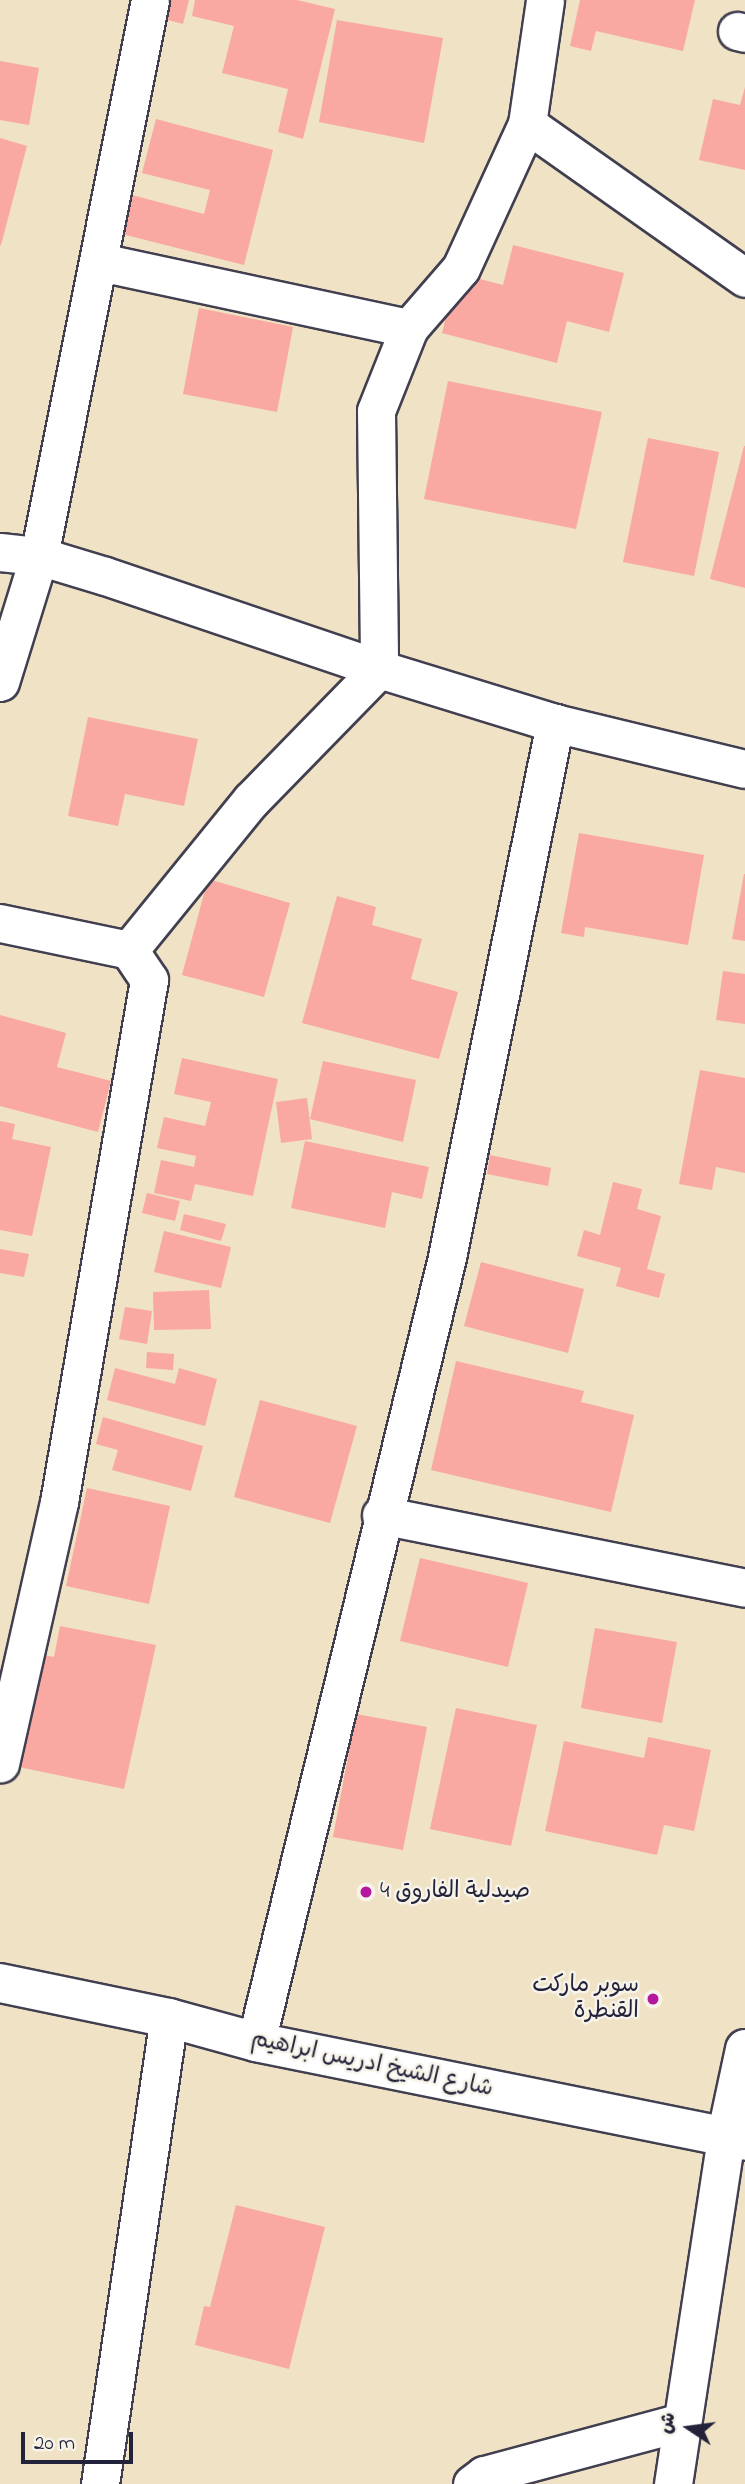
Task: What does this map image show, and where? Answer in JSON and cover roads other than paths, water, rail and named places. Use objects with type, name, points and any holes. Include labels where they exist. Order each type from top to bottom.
[{"type":"street","points":[[0,682],[39,556],[100,262],[150,0]]},
{"type":"street","points":[[129,950],[251,800],[379,669],[376,411],[409,328],[461,268],[527,124],[545,0]]},
{"type":"street","points":[[527,124],[745,278]]},
{"type":"street","points":[[100,262],[409,328]]},
{"type":"street","points":[[0,552],[39,556],[379,669],[555,723],[745,769]]},
{"type":"street","points":[[256,2042],[381,1515],[447,1256],[555,723]]},
{"type":"street","points":[[0,923],[129,950],[149,980],[59,1502],[0,1763]]},
{"type":"street","points":[[381,1515],[745,1588]]},
{"type":"street","name":"شارع الشيخ ادريس ابراهيم","points":[[0,1983],[169,2018],[256,2042],[736,2139]]},
{"type":"street","points":[[100,2484],[169,2018]]},
{"type":"street","points":[[673,2484],[682,2422],[736,2139],[745,2049]]},
{"type":"street","points":[[472,2484],[484,2475],[682,2422]]},
{"type":"place","name":"صيدلية الفاروق 4","points":[[366,1892]]},
{"type":"place","name":"سوبر ماركت القنطرة","points":[[653,1999]]}]
